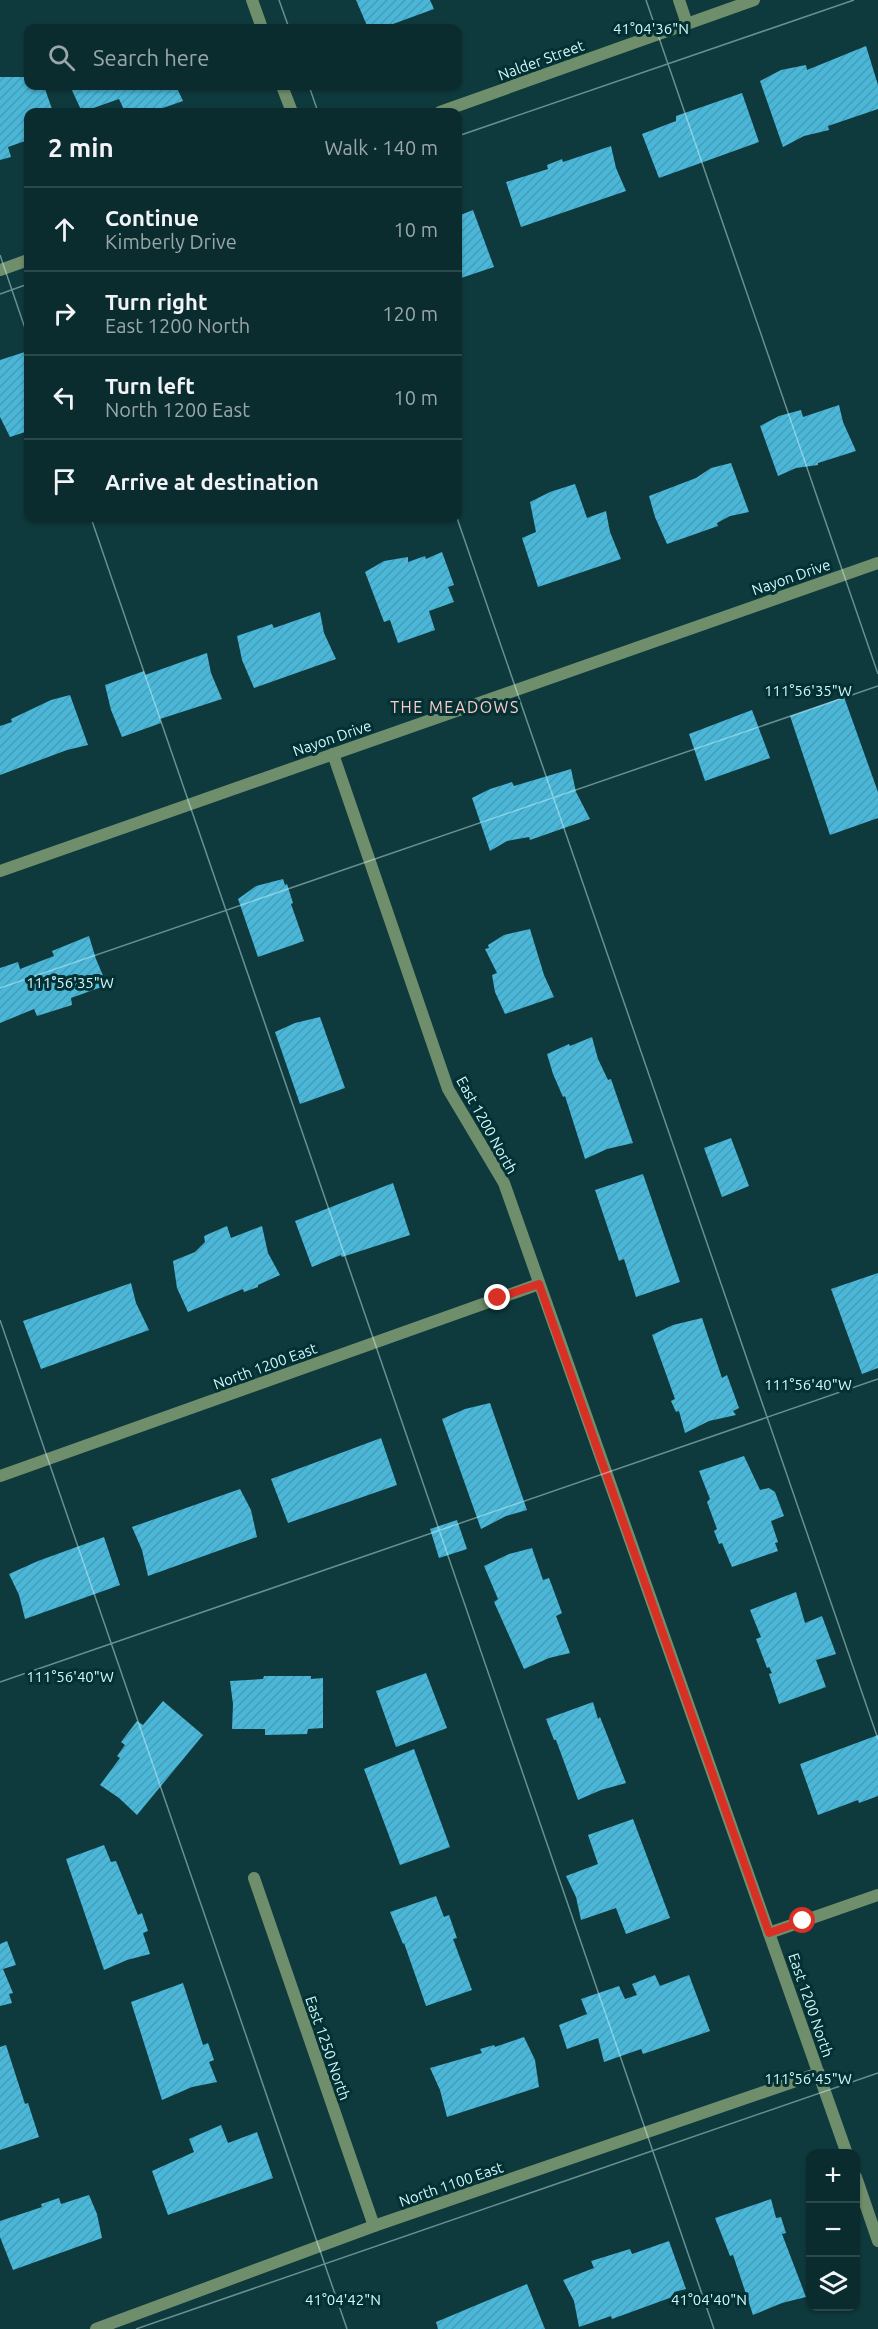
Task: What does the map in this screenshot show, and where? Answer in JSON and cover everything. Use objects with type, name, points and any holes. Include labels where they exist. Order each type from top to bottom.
[{"type":"street","points":[[252,0],[261,24]]},
{"type":"street","points":[[679,0],[687,24]]},
{"type":"street","name":"Nalder Street","points":[[451,108],[754,0]]},
{"type":"street","points":[[284,90],[290,108]]},
{"type":"street","points":[[0,270],[24,261]]},
{"type":"street","name":"Nayon Drive","points":[[0,871],[878,563]]},
{"type":"street","name":"East 1200 North","points":[[333,754],[448,1089],[504,1183],[845,2149]]},
{"type":"street","name":"North 1200 East","points":[[0,1476],[539,1284]]},
{"type":"street","name":"East 1250 North","points":[[254,1878],[374,2226]]},
{"type":"street","points":[[769,1933],[878,1895]]},
{"type":"street","name":"North 1100 East","points":[[96,2329],[374,2226],[819,2073]]},
{"type":"street","points":[[860,2191],[878,2241]]},
{"type":"building","points":[[356,0],[430,0],[434,9],[393,24],[366,24]]},
{"type":"building","points":[[866,46],[878,85],[878,109],[828,126],[829,130],[804,136],[783,147],[760,81],[781,70],[806,65],[807,70]]},
{"type":"building","points":[[0,77],[24,77],[24,90],[45,90],[52,108],[24,108],[24,141],[8,147],[11,157],[0,160]]},
{"type":"building","points":[[72,90],[178,90],[183,101],[163,108],[123,108],[119,99],[93,108],[80,108]]},
{"type":"building","points":[[742,93],[759,142],[659,178],[642,134],[676,121],[676,116]]},
{"type":"building","points":[[611,146],[616,168],[626,191],[521,227],[506,182],[548,169],[547,165],[562,159],[563,162]]},
{"type":"building","points":[[473,210],[494,267],[462,278],[462,214]]},
{"type":"building","points":[[24,352],[24,432],[10,437],[0,417],[0,360]]},
{"type":"building","points":[[839,405],[843,422],[856,451],[818,463],[818,465],[796,468],[778,476],[760,426],[779,416],[801,410],[803,417]]},
{"type":"building","points":[[731,463],[749,512],[730,516],[717,523],[718,526],[667,544],[649,496],[696,478],[711,468]]},
{"type":"building","points":[[575,484],[587,518],[606,511],[610,532],[621,559],[538,587],[522,538],[536,532],[530,502],[550,492]]},
{"type":"building","points":[[442,552],[454,585],[448,587],[454,602],[429,611],[435,630],[398,643],[390,620],[384,622],[365,572],[384,561],[408,557],[408,562],[425,556],[426,559]]},
{"type":"building","points":[[320,612],[324,633],[336,659],[254,688],[242,660],[237,636],[272,624],[274,628]]},
{"type":"building","points":[[207,653],[211,673],[222,699],[160,719],[161,723],[122,737],[111,710],[105,685],[144,671],[145,675]]},
{"type":"building","points":[[70,695],[88,745],[67,750],[0,775],[0,726],[12,722],[11,719],[51,700]]},
{"type":"building","points":[[844,697],[878,792],[878,818],[830,835],[790,716]]},
{"type":"building","points":[[752,710],[770,758],[705,781],[689,734]]},
{"type":"building","points":[[571,769],[576,792],[590,819],[530,840],[529,837],[507,841],[490,851],[472,798],[512,782],[514,786]]},
{"type":"building","points":[[283,879],[285,885],[287,884],[293,903],[291,904],[304,941],[258,957],[238,899],[256,886]]},
{"type":"building","points":[[530,929],[544,975],[554,997],[505,1014],[495,992],[492,975],[497,973],[485,949],[504,935]]},
{"type":"building","points":[[89,936],[107,985],[71,998],[72,1005],[37,1016],[34,1009],[0,1023],[0,968],[18,962],[20,969],[54,956],[52,951]]},
{"type":"building","points":[[320,1017],[345,1088],[300,1104],[275,1032],[295,1023]]},
{"type":"building","points":[[592,1037],[598,1059],[608,1080],[611,1079],[633,1143],[607,1149],[585,1159],[565,1096],[563,1097],[553,1074],[547,1054]]},
{"type":"building","points":[[731,1138],[749,1186],[722,1197],[704,1148]]},
{"type":"building","points":[[643,1174],[680,1282],[636,1297],[624,1259],[619,1261],[595,1190]]},
{"type":"building","points":[[393,1183],[410,1235],[342,1257],[341,1255],[312,1267],[295,1221]]},
{"type":"building","points":[[227,1226],[231,1238],[262,1226],[268,1253],[280,1275],[258,1287],[244,1292],[243,1289],[188,1312],[177,1288],[173,1261],[195,1252],[205,1242],[204,1236]]},
{"type":"building","points":[[878,1273],[878,1368],[862,1374],[831,1289]]},
{"type":"building","points":[[131,1283],[136,1303],[149,1330],[41,1369],[23,1321]]},
{"type":"building","points":[[702,1318],[722,1378],[727,1375],[739,1408],[733,1411],[736,1415],[709,1421],[685,1433],[679,1411],[676,1412],[671,1401],[675,1399],[652,1335],[673,1325]]},
{"type":"building","points":[[490,1403],[527,1510],[506,1516],[481,1529],[442,1419],[465,1409]]},
{"type":"building","points":[[381,1438],[397,1485],[288,1523],[271,1479]]},
{"type":"building","points":[[744,1456],[760,1490],[769,1488],[775,1492],[784,1516],[771,1521],[778,1542],[775,1543],[778,1551],[732,1567],[714,1531],[717,1529],[707,1502],[710,1499],[699,1471]]},
{"type":"building","points":[[240,1489],[251,1510],[257,1537],[148,1576],[142,1550],[132,1527]]},
{"type":"building","points":[[457,1520],[467,1549],[439,1558],[430,1529]]},
{"type":"building","points":[[104,1537],[120,1585],[25,1619],[19,1595],[9,1574]]},
{"type":"building","points":[[532,1548],[543,1580],[549,1578],[562,1613],[556,1616],[570,1653],[549,1658],[524,1669],[494,1602],[498,1599],[484,1566],[509,1554]]},
{"type":"building","points":[[796,1592],[805,1623],[822,1616],[836,1654],[816,1660],[826,1687],[779,1704],[769,1674],[772,1673],[769,1667],[767,1668],[756,1639],[761,1637],[750,1610]]},
{"type":"building","points":[[426,1673],[447,1728],[396,1747],[376,1691]]},
{"type":"building","points":[[264,1676],[323,1678],[323,1728],[308,1729],[307,1734],[265,1735],[265,1729],[232,1729],[233,1704],[230,1681],[263,1679]]},
{"type":"building","points":[[163,1701],[203,1735],[137,1815],[119,1798],[100,1785],[120,1758],[117,1756],[125,1745],[121,1742],[137,1721],[143,1725]]},
{"type":"building","points":[[593,1702],[626,1783],[578,1800],[546,1719]]},
{"type":"building","points":[[878,1735],[878,1796],[859,1803],[858,1800],[818,1815],[800,1764]]},
{"type":"building","points":[[414,1749],[450,1847],[400,1865],[364,1769]]},
{"type":"building","points":[[633,1819],[670,1918],[626,1934],[616,1908],[581,1920],[576,1897],[566,1876],[598,1864],[588,1835]]},
{"type":"building","points":[[104,1845],[111,1862],[116,1861],[138,1915],[142,1913],[148,1931],[143,1933],[150,1954],[127,1960],[104,1970],[66,1859]]},
{"type":"building","points":[[436,1896],[444,1917],[449,1915],[457,1938],[453,1939],[472,1990],[426,2006],[404,1943],[390,1912]]},
{"type":"building","points":[[7,1941],[16,1965],[3,1969],[13,1993],[9,1994],[12,2003],[0,2006],[0,1944]]},
{"type":"building","points":[[655,1975],[660,1986],[689,1975],[710,2031],[643,2054],[641,2049],[604,2062],[598,2038],[567,2049],[559,2025],[587,2014],[581,1999],[619,1986],[625,1999],[637,1995],[632,1984]]},
{"type":"building","points":[[183,1983],[203,2045],[208,2043],[214,2060],[209,2062],[217,2082],[192,2087],[162,2100],[131,2002]]},
{"type":"building","points":[[524,2037],[535,2060],[539,2087],[447,2117],[440,2090],[430,2068],[482,2053],[480,2049],[494,2045],[495,2047]]},
{"type":"building","points":[[6,2045],[25,2104],[28,2103],[39,2137],[0,2150],[0,2047]]},
{"type":"building","points":[[221,2125],[228,2143],[257,2132],[273,2178],[168,2215],[152,2171],[194,2152],[189,2139]]},
{"type":"building","points":[[89,2195],[97,2214],[102,2238],[13,2270],[0,2237],[0,2221],[42,2207],[41,2204],[59,2198],[61,2204]]},
{"type":"building","points":[[771,2199],[776,2218],[781,2217],[786,2233],[782,2234],[806,2297],[782,2303],[753,2315],[733,2255],[730,2256],[715,2218]]},
{"type":"building","points":[[669,2241],[686,2289],[674,2292],[675,2296],[612,2319],[611,2316],[579,2327],[574,2301],[563,2280],[594,2268],[591,2261],[630,2249],[632,2254]]},
{"type":"building","points":[[527,2284],[545,2329],[438,2329],[436,2322]]},
{"type":"district","name":"THE MEADOWS","points":[[455,707]]},
{"type":"route","points":[[498,1298],[539,1284],[769,1933],[803,1921]]}]
